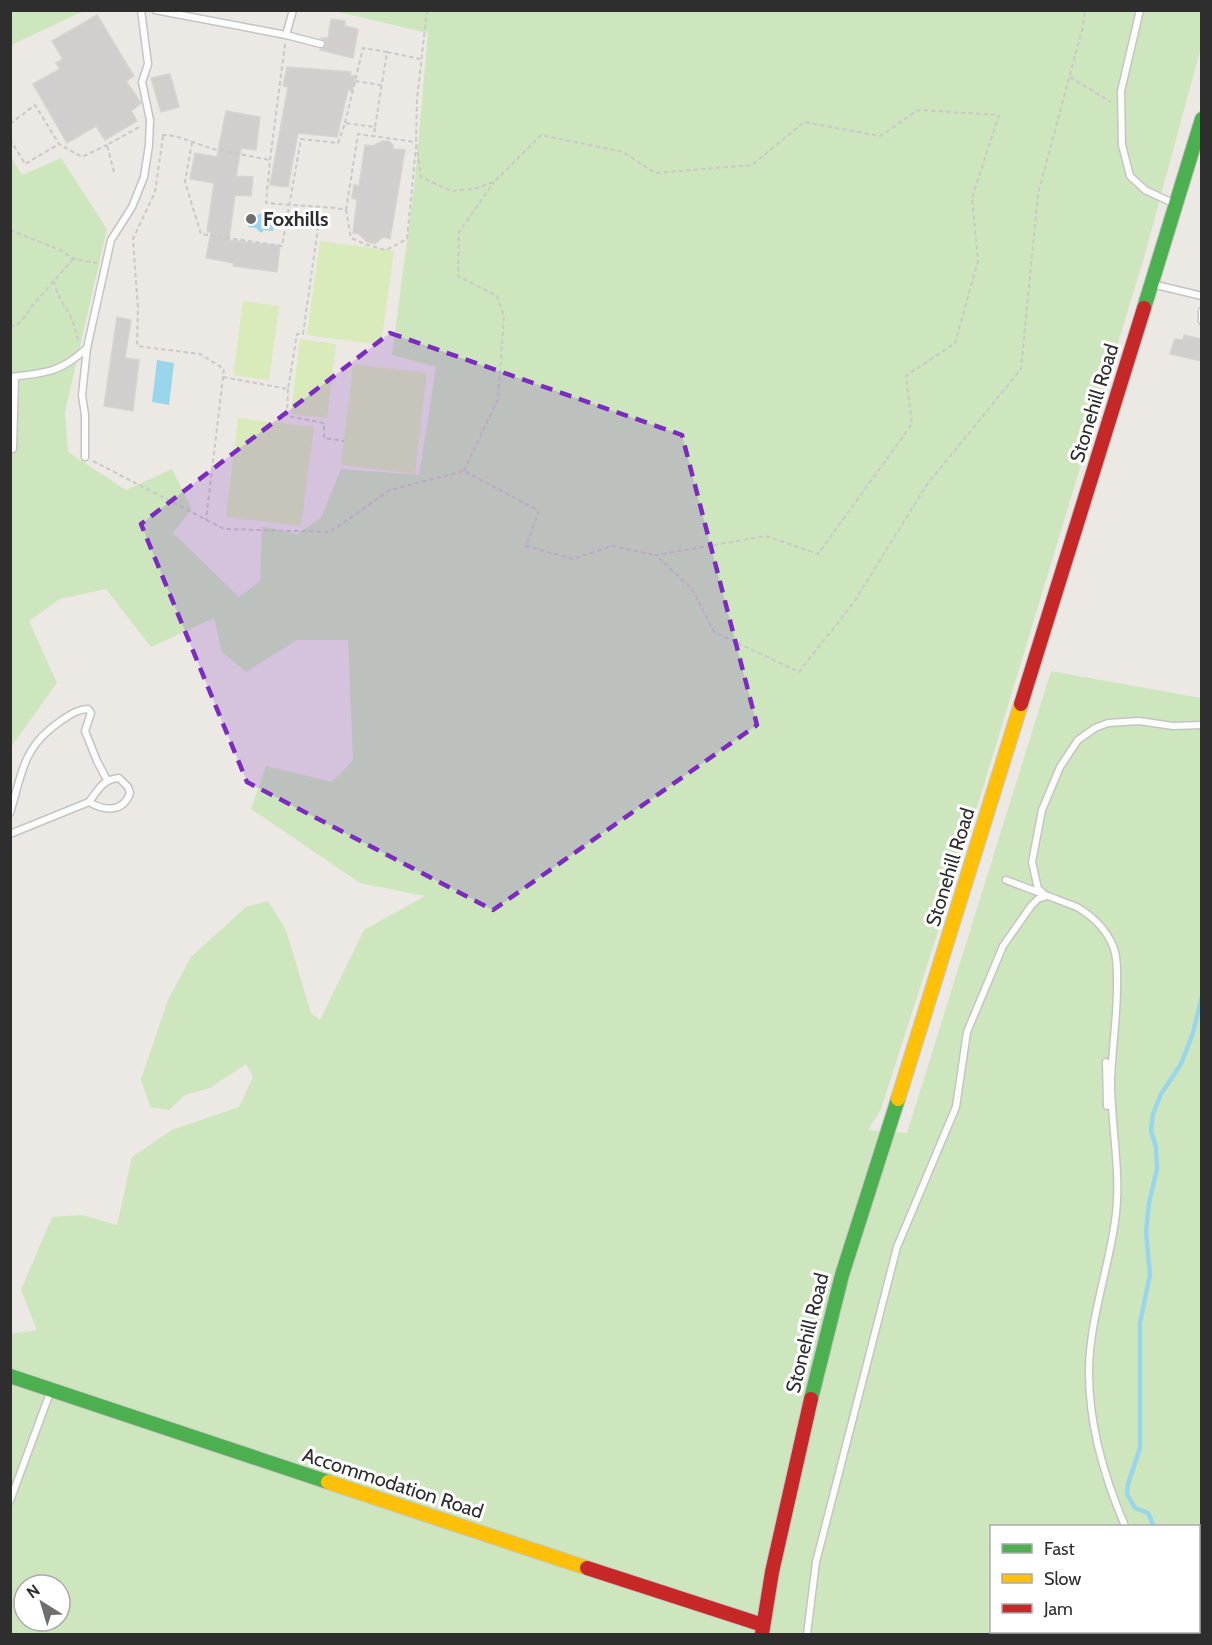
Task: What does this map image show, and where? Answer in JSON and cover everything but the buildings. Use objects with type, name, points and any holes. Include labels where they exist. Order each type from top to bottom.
[{"type":"street","name":"Stonehill Road","points":[[763,1630],[772,1572],[806,1418],[842,1275],[971,867],[1202,118]]},
{"type":"street","name":"Accommodation Road","points":[[10,1376],[724,1614],[763,1630]]},
{"type":"lane","points":[[85,457],[85,415],[82,395],[87,348],[111,240],[132,207],[144,177],[149,145],[150,120],[142,82],[148,63],[141,10]]},
{"type":"lane","points":[[155,10],[321,44]]},
{"type":"lane","points":[[286,35],[293,10]]},
{"type":"lane","points":[[1140,10],[1121,91],[1122,145],[1130,176],[1145,190],[1175,205]]},
{"type":"lane","points":[[1151,284],[1202,296]]},
{"type":"lane","points":[[1202,311],[1202,321]]},
{"type":"lane","points":[[13,449],[13,377],[49,373],[75,359],[87,348]]},
{"type":"lane","points":[[10,813],[28,754],[37,740],[49,729],[80,709],[88,709],[91,713],[85,731],[107,780]]},
{"type":"lane","points":[[1047,896],[1038,889],[1032,862],[1042,810],[1060,767],[1078,740],[1095,728],[1108,723],[1139,721],[1173,726],[1202,725]]},
{"type":"lane","points":[[10,834],[89,802],[107,780],[119,778],[124,781],[130,792],[128,798],[117,808],[98,807],[89,802]]},
{"type":"lane","points":[[1006,880],[1077,907],[1098,923],[1108,935],[1114,947],[1117,962],[1117,1015],[1111,1081],[1119,1195],[1105,1274],[1090,1335],[1089,1371],[1090,1403],[1095,1431],[1115,1503],[1124,1525]]},
{"type":"lane","points":[[807,1635],[816,1562],[897,1247],[956,1107],[967,1032],[1003,946],[1031,906],[1038,899],[1047,896]]},
{"type":"lane","points":[[1106,1062],[1107,1106]]},
{"type":"lane","points":[[10,1501],[51,1390]]},
{"type":"path","points":[[416,142],[358,134],[346,210],[351,238],[386,250],[407,239],[416,142],[420,59],[427,10]]},
{"type":"path","points":[[656,555],[692,589],[714,632],[799,672],[854,602],[926,486],[1021,369],[1038,194],[1083,26],[1084,10]]},
{"type":"path","points":[[286,35],[270,160],[267,203],[336,207],[346,210]]},
{"type":"path","points":[[192,142],[185,182],[201,234],[282,246],[301,139],[338,143],[363,48],[420,59]]},
{"type":"path","points":[[374,136],[387,52]]},
{"type":"path","points":[[1069,77],[1121,108]]},
{"type":"path","points":[[355,81],[381,85]]},
{"type":"path","points":[[10,124],[35,105],[59,144],[82,157],[150,120],[163,136],[155,192],[133,239],[138,309],[136,346],[200,354],[224,369],[206,520]]},
{"type":"path","points":[[85,457],[224,529],[330,532],[390,490],[464,471],[539,511],[526,546],[573,559],[612,546],[656,555],[766,536],[818,554],[912,424],[906,376],[955,343],[978,261],[972,198],[999,115],[918,110],[880,136],[804,122],[752,165],[655,174],[623,152],[541,135],[494,182],[459,232],[458,276],[497,296],[504,316],[498,399],[464,471]]},
{"type":"path","points":[[345,123],[375,127]]},
{"type":"path","points":[[163,136],[175,136],[213,149],[270,160]]},
{"type":"path","points":[[10,139],[25,164],[59,144]]},
{"type":"path","points":[[416,142],[421,177],[451,191],[474,189],[494,182]]},
{"type":"path","points":[[107,145],[114,172]]},
{"type":"path","points":[[288,221],[318,227],[303,334],[297,334],[288,389],[287,416],[324,423],[324,438],[344,441]]},
{"type":"path","points":[[10,230],[60,250],[74,259],[106,265]]},
{"type":"path","points":[[10,325],[15,326],[21,322],[74,259]]},
{"type":"path","points":[[54,281],[58,297],[76,325],[76,336],[87,348]]},
{"type":"path","points":[[223,377],[288,389]]},
{"type":"highlighted area","points":[[390,333],[682,435],[757,725],[493,910],[247,782],[141,524]]},
{"type":"green space","points":[[11,10],[84,11],[13,44],[11,54]]},
{"type":"green space","points":[[334,11],[1201,11],[1201,47],[1145,254],[965,847],[881,1109],[868,1130],[907,1133],[1051,671],[1201,698],[1201,1634],[11,1634],[11,1334],[37,1330],[21,1290],[52,1217],[82,1215],[117,1225],[132,1157],[172,1130],[239,1107],[253,1077],[246,1064],[210,1088],[185,1095],[169,1110],[150,1107],[141,1079],[168,1000],[191,957],[246,907],[268,901],[286,930],[311,1013],[320,1020],[364,930],[425,896],[360,883],[251,809],[266,766],[332,782],[353,760],[348,640],[297,640],[246,672],[222,652],[214,618],[151,647],[106,589],[60,599],[29,621],[57,683],[11,747],[10,155],[22,175],[61,158],[107,229],[65,412],[68,452],[126,490],[172,469],[192,509],[173,533],[239,597],[260,581],[262,526],[297,534],[321,518],[341,469],[419,475],[436,367],[392,355],[415,179],[428,33]]},
{"type":"green space","points":[[320,241],[394,251],[381,345],[307,335]]},
{"type":"green space","points":[[243,301],[279,306],[269,380],[233,375]]},
{"type":"green space","points":[[300,339],[336,344],[327,418],[291,414]]},
{"type":"green space","points":[[353,364],[427,373],[415,474],[341,465]]},
{"type":"green space","points":[[238,418],[314,427],[301,526],[226,517]]},
{"type":"water","points":[[263,212],[267,217],[276,218],[273,231],[264,230],[261,233],[256,228],[248,227],[249,215],[258,215]]},
{"type":"water","points":[[157,360],[174,363],[169,405],[152,402]]},
{"type":"waterway","points":[[1152,1525],[1148,1513],[1135,1508],[1127,1494],[1140,1448],[1140,1323],[1150,1275],[1146,1232],[1149,1203],[1157,1169],[1156,1147],[1151,1131],[1153,1114],[1161,1094],[1181,1064],[1193,1033],[1202,996]]},
{"type":"traffic: fast","points":[[1144,308],[1202,119]]},
{"type":"traffic: fast","points":[[811,1399],[842,1275],[898,1099]]},
{"type":"traffic: fast","points":[[10,1376],[328,1482]]},
{"type":"traffic: slow","points":[[898,1099],[1021,704]]},
{"type":"traffic: slow","points":[[328,1482],[587,1568]]},
{"type":"traffic: jam","points":[[1021,704],[1144,308]]},
{"type":"traffic: jam","points":[[762,1634],[772,1572],[811,1399]]},
{"type":"traffic: jam","points":[[587,1568],[763,1625]]},
{"type":"place","name":"Foxhills","points":[[251,219]]}]
